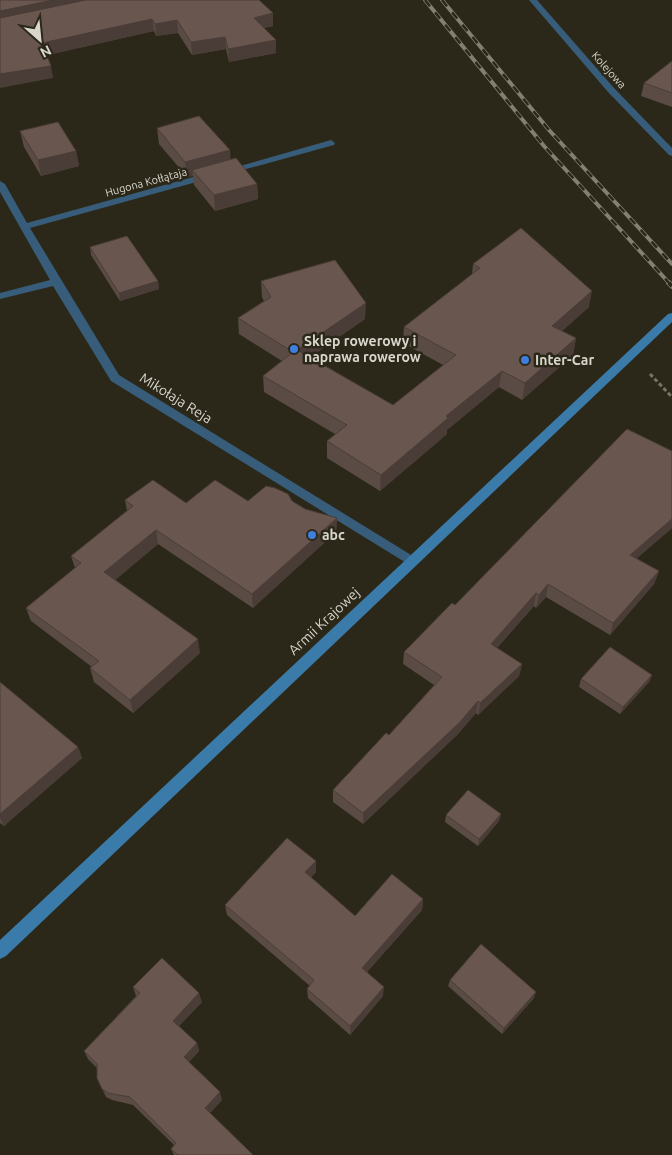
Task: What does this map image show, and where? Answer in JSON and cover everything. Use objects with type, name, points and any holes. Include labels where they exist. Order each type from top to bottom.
[{"type":"main road","name":"Armii Krajowej","points":[[0,951],[672,316]]},
{"type":"street","name":"Kolejowa","points":[[533,0],[611,90],[672,153]]},
{"type":"street","name":"Hugona Kołłątaja","points":[[25,226],[332,143]]},
{"type":"street","name":"Mikołaja Reja","points":[[0,184],[56,282],[115,378],[412,561]]},
{"type":"street","points":[[0,296],[56,282]]},
{"type":"path","points":[[649,372],[672,397]]},
{"type":"building","points":[[0,0],[53,0],[0,11]]},
{"type":"building","points":[[86,0],[259,0],[273,13],[254,18],[276,40],[228,49],[225,37],[191,42],[177,20],[155,24],[152,19],[42,43],[51,66],[0,74],[0,18]]},
{"type":"building","points":[[672,61],[672,93],[644,83]]},
{"type":"building","points":[[199,116],[230,150],[185,162],[157,128]]},
{"type":"building","points":[[58,122],[76,151],[38,160],[20,131]]},
{"type":"building","points":[[236,158],[257,184],[214,195],[192,170]]},
{"type":"building","points":[[521,228],[592,291],[552,326],[576,338],[525,383],[502,371],[446,416],[448,418],[381,475],[327,441],[347,425],[263,376],[293,352],[238,318],[271,297],[261,281],[335,260],[366,303],[297,350],[393,405],[456,355],[404,327],[480,268],[473,264]]},
{"type":"building","points":[[127,236],[158,281],[119,293],[90,247]]},
{"type":"building","points":[[627,429],[672,451],[672,519],[630,555],[659,571],[613,623],[548,584],[539,595],[536,593],[491,644],[522,664],[480,703],[478,701],[459,723],[363,813],[333,790],[386,733],[389,735],[442,677],[404,652],[452,603],[455,605]]},
{"type":"building","points":[[153,480],[186,503],[215,480],[248,501],[266,486],[288,494],[292,501],[305,509],[337,518],[252,594],[156,530],[104,572],[198,639],[130,700],[90,668],[99,661],[26,608],[81,563],[71,556],[133,506],[125,500]]},
{"type":"building","points":[[610,647],[652,675],[623,707],[581,679]]},
{"type":"building","points":[[0,682],[78,747],[0,814]]},
{"type":"building","points":[[468,790],[501,814],[479,839],[446,815]]},
{"type":"building","points":[[287,838],[316,861],[305,872],[355,916],[392,874],[423,899],[362,968],[384,987],[350,1026],[307,989],[314,980],[225,905]]},
{"type":"building","points":[[481,944],[536,992],[504,1028],[450,980]]},
{"type":"building","points":[[162,958],[199,993],[173,1021],[197,1043],[184,1057],[220,1092],[205,1108],[253,1155],[178,1155],[171,1149],[176,1143],[130,1097],[108,1093],[102,1089],[97,1078],[97,1064],[84,1051],[140,993],[133,987]]},
{"type":"railway","points":[[425,0],[544,146],[670,284]]},
{"type":"railway","points":[[442,0],[549,130],[672,264]]},
{"type":"place","name":"Sklep rowerowy i naprawa rowerow","points":[[294,349]]},
{"type":"place","name":"Inter-Car","points":[[525,360]]},
{"type":"place","name":"abc","points":[[312,535]]}]
